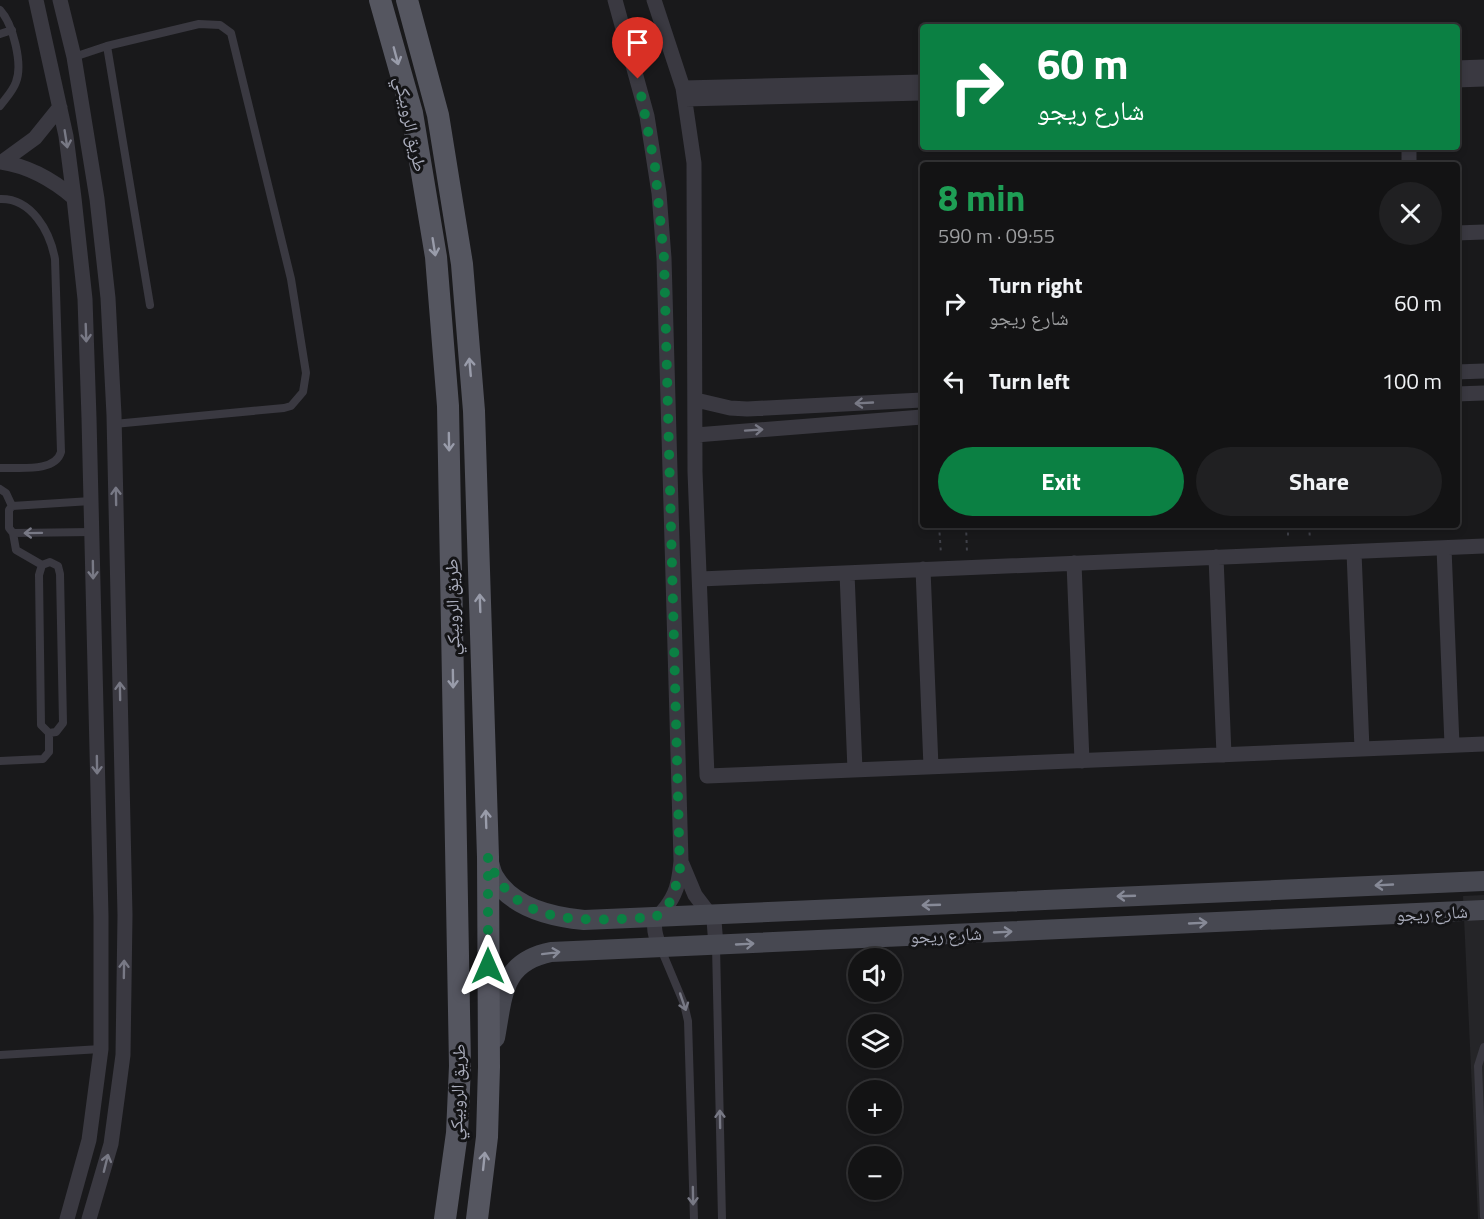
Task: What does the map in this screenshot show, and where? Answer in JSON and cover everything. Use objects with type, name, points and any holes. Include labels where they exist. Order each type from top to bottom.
[{"type":"main road","name":"طريق الروبيكي","points":[[380,0],[412,112],[436,257],[448,406],[460,1066],[457,1133],[445,1219]]},
{"type":"main road","name":"طريق الروبيكي","points":[[407,0],[438,116],[462,264],[474,411],[488,857],[489,1067],[487,1137],[477,1219]]},
{"type":"main road","name":"شارع ريجو","points":[[488,857],[494,877],[512,896],[534,910],[558,918],[584,920],[1484,881]]},
{"type":"main road","points":[[1417,884],[1418,913]]},
{"type":"main road","name":"شارع ريجو","points":[[489,1067],[505,989],[516,967],[526,960],[551,952],[1484,910]]},
{"type":"street","points":[[36,0],[60,107],[74,198],[85,299],[92,530],[101,916],[101,1049],[89,1140],[67,1219]]},
{"type":"street","points":[[60,0],[74,57],[95,188],[108,298],[117,527],[125,915],[123,1055],[111,1144],[89,1219]]},
{"type":"street","points":[[615,0],[647,116],[662,225],[681,861],[675,892],[670,902],[656,917],[654,930],[660,948]]},
{"type":"street","points":[[654,0],[684,93],[696,187],[695,472],[707,776],[1484,744]]},
{"type":"street","points":[[43,27],[56,30],[66,22]]},
{"type":"street","points":[[52,67],[62,57],[74,57]]},
{"type":"street","points":[[1460,68],[1484,68]]},
{"type":"street","points":[[1460,80],[1484,79]]},
{"type":"street","points":[[904,88],[920,83]]},
{"type":"street","points":[[684,93],[904,88],[920,92]]},
{"type":"street","points":[[1,162],[35,138],[60,107]]},
{"type":"street","points":[[1,162],[40,174],[58,184],[74,198]]},
{"type":"street","points":[[1460,233],[1484,232]]},
{"type":"street","points":[[1460,372],[1484,371]]},
{"type":"street","points":[[1460,394],[1484,393]]},
{"type":"street","points":[[696,400],[730,408],[747,409],[920,400]]},
{"type":"street","points":[[696,435],[920,417]]},
{"type":"street","points":[[92,530],[117,527]]},
{"type":"street","points":[[699,579],[1484,546]]},
{"type":"street","points":[[1444,548],[1452,745]]},
{"type":"street","points":[[1354,552],[1362,749]]},
{"type":"street","points":[[1216,557],[1224,755]]},
{"type":"street","points":[[1074,563],[1082,761]]},
{"type":"street","points":[[923,569],[931,767]]},
{"type":"street","points":[[847,573],[855,770]]},
{"type":"street","points":[[681,861],[692,890],[711,914],[716,926],[716,946]]},
{"type":"street","points":[[101,916],[125,915]]},
{"type":"lane","points":[[0,10],[12,30],[18,65],[17,78],[0,106]]},
{"type":"lane","points":[[74,57],[107,46],[199,24],[220,25],[231,33],[291,279],[306,373],[303,392],[291,406],[284,408],[114,424]]},
{"type":"lane","points":[[0,34],[12,30]]},
{"type":"lane","points":[[107,46],[150,305]]},
{"type":"lane","points":[[0,200],[9,199],[24,206],[46,229],[52,243],[55,259],[61,452],[59,458],[51,465],[0,468]]},
{"type":"lane","points":[[0,489],[6,493],[12,506]]},
{"type":"lane","points":[[12,506],[91,501]]},
{"type":"lane","points":[[12,506],[9,510],[9,528],[13,533],[16,550],[42,565],[54,564],[60,574],[63,723],[56,732],[49,733]]},
{"type":"lane","points":[[13,533],[92,530]]},
{"type":"lane","points":[[0,761],[43,759],[49,752],[49,733],[41,725],[39,575],[42,565]]},
{"type":"lane","points":[[716,946],[722,1219]]},
{"type":"lane","points":[[660,948],[684,1004],[688,1021],[694,1219]]},
{"type":"lane","points":[[1484,1047],[1478,1066],[1484,1216]]},
{"type":"lane","points":[[0,1055],[101,1049]]},
{"type":"path","points":[[939,528],[942,569]]},
{"type":"path","points":[[966,528],[968,568]]},
{"type":"shaded area","points":[[1484,895],[1484,1219],[1478,1219],[1463,896]]},
{"type":"route","points":[[488,966],[488,857],[494,877],[512,896],[534,910],[558,918],[584,920],[656,917],[670,902],[680,874],[664,258],[659,193],[647,116],[638,79]]}]
